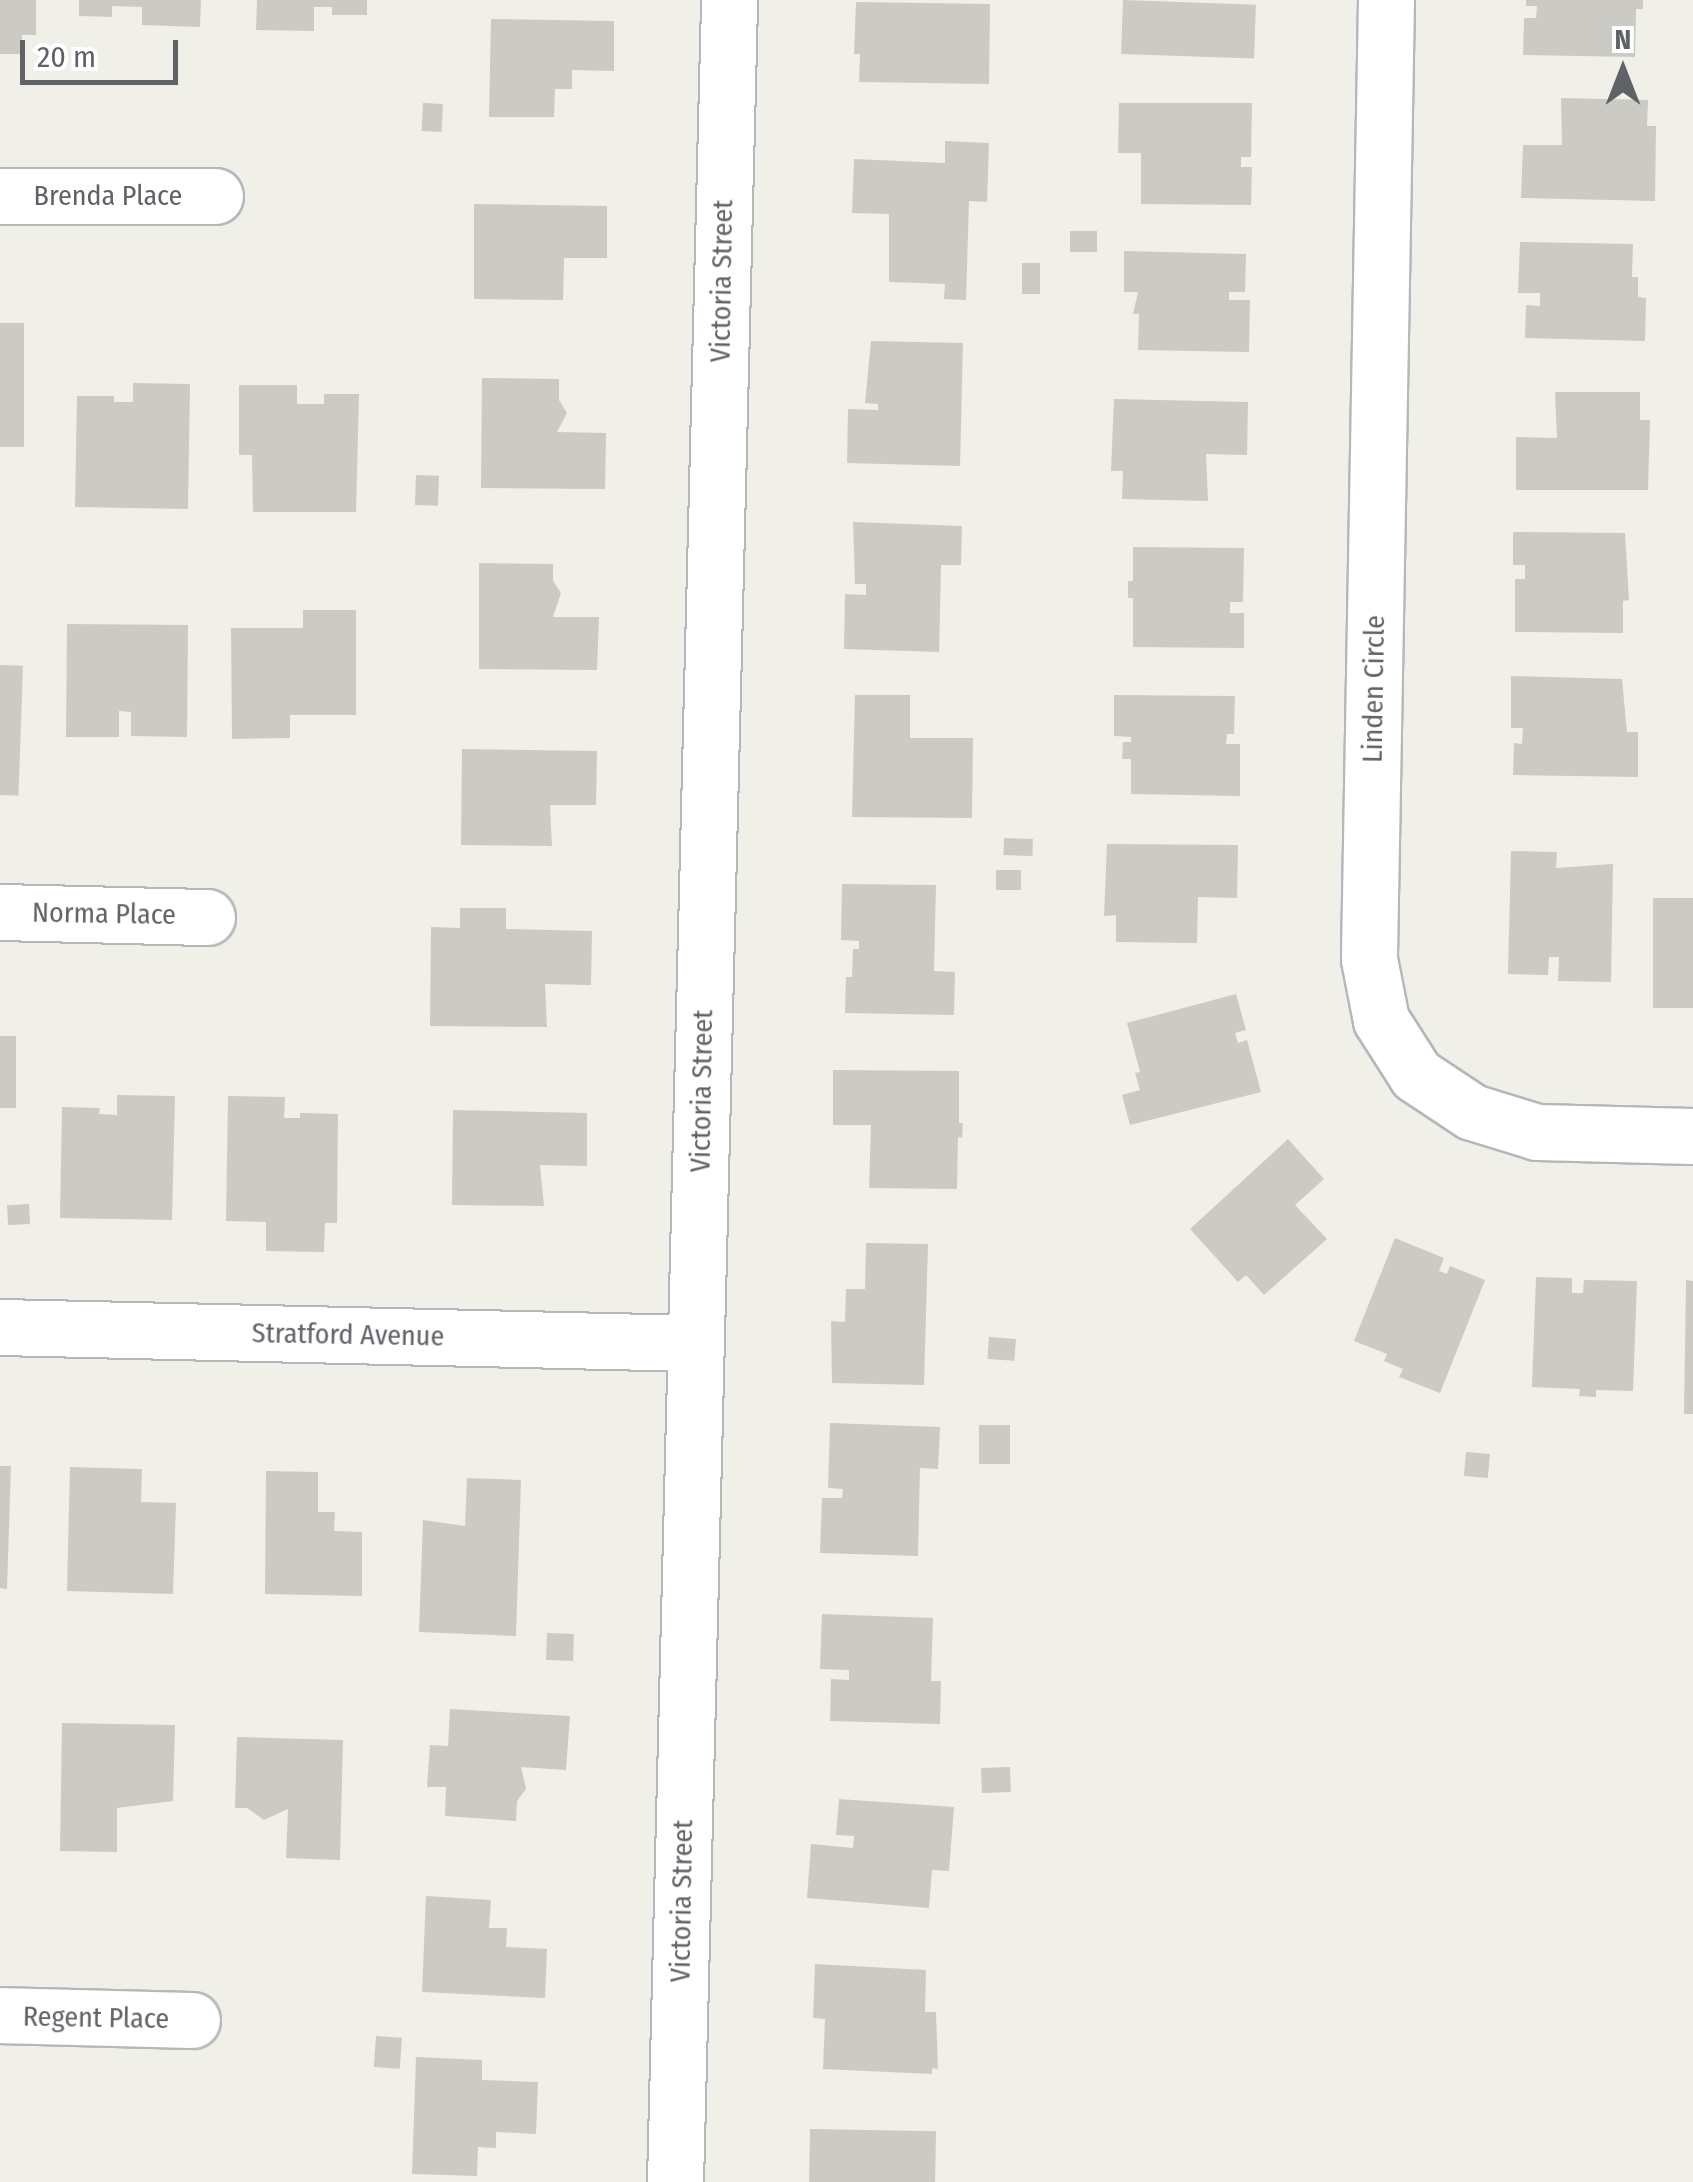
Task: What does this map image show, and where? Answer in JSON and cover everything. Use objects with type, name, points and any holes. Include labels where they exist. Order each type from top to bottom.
[{"type":"street","name":"Victoria Street","points":[[675,2182],[728,0]]},
{"type":"street","name":"Linden Circle","points":[[1386,0],[1369,959],[1380,1020],[1416,1076],[1472,1112],[1537,1132],[1693,1136]]},
{"type":"street","name":"Brenda Place","points":[[0,196],[215,196]]},
{"type":"street","name":"Norma Place","points":[[0,912],[208,917]]},
{"type":"street","name":"Stratford Avenue","points":[[0,1327],[696,1342]]},
{"type":"street","name":"Regent Place","points":[[0,2015],[192,2020]]},
{"type":"building","points":[[0,0],[36,0],[36,35],[22,35],[21,54],[0,54]]},
{"type":"building","points":[[79,0],[201,0],[200,27],[142,25],[142,7],[112,6],[112,17],[79,16]]},
{"type":"building","points":[[257,0],[367,0],[367,15],[332,15],[332,7],[314,7],[314,31],[256,30]]},
{"type":"building","points":[[1123,0],[1256,5],[1254,59],[1121,54]]},
{"type":"building","points":[[1526,0],[1643,0],[1643,9],[1636,9],[1635,57],[1523,55],[1524,18],[1536,18],[1537,6],[1526,6]]},
{"type":"building","points":[[856,2],[990,4],[989,84],[859,82],[860,54],[854,54]]},
{"type":"building","points":[[491,19],[614,21],[614,71],[572,70],[572,89],[555,89],[554,117],[489,117]]},
{"type":"building","points":[[1561,98],[1648,100],[1647,126],[1656,126],[1655,201],[1521,198],[1523,145],[1562,145]]},
{"type":"building","points":[[423,103],[443,104],[442,132],[422,131]]},
{"type":"building","points":[[1119,103],[1252,103],[1251,157],[1241,157],[1241,167],[1252,167],[1251,205],[1141,204],[1141,153],[1118,153]]},
{"type":"building","points":[[945,141],[989,143],[987,202],[969,201],[966,300],[944,299],[945,284],[889,282],[889,214],[852,213],[854,159],[945,163]]},
{"type":"building","points":[[474,204],[607,206],[607,258],[564,258],[563,300],[474,299]]},
{"type":"building","points":[[1070,231],[1097,231],[1097,252],[1070,252]]},
{"type":"building","points":[[1520,242],[1633,244],[1632,277],[1638,277],[1638,297],[1646,298],[1645,341],[1525,338],[1526,305],[1540,306],[1540,293],[1518,293]]},
{"type":"building","points":[[1124,251],[1246,254],[1245,292],[1229,292],[1229,300],[1250,300],[1249,352],[1138,350],[1139,314],[1133,314],[1138,292],[1124,292]]},
{"type":"building","points":[[1022,263],[1040,263],[1040,294],[1022,294]]},
{"type":"building","points":[[0,323],[24,323],[24,447],[0,447]]},
{"type":"building","points":[[871,341],[963,343],[960,466],[847,463],[848,409],[878,410],[878,404],[865,403]]},
{"type":"building","points":[[482,378],[559,379],[559,400],[567,413],[557,432],[606,433],[605,489],[481,488]]},
{"type":"building","points":[[133,383],[190,384],[188,509],[75,507],[77,396],[114,396],[114,402],[133,402]]},
{"type":"building","points":[[239,385],[297,385],[297,404],[324,404],[324,394],[359,394],[356,512],[253,512],[252,455],[239,455]]},
{"type":"building","points":[[1555,392],[1640,392],[1640,420],[1650,420],[1648,490],[1516,490],[1516,437],[1557,438]]},
{"type":"building","points":[[1114,399],[1248,402],[1247,455],[1206,454],[1208,501],[1122,499],[1123,471],[1111,471]]},
{"type":"building","points":[[416,475],[439,476],[438,506],[415,505]]},
{"type":"building","points":[[853,522],[962,526],[961,565],[941,565],[939,652],[844,649],[845,594],[866,595],[866,584],[855,584]]},
{"type":"building","points":[[1513,532],[1625,533],[1629,600],[1623,601],[1623,633],[1515,632],[1515,579],[1525,579],[1525,565],[1513,565]]},
{"type":"building","points":[[1133,547],[1244,548],[1243,602],[1230,602],[1230,613],[1244,613],[1244,648],[1133,647],[1133,598],[1128,598],[1128,581],[1133,581]]},
{"type":"building","points":[[479,563],[553,564],[553,581],[561,593],[553,617],[599,617],[597,670],[479,669]]},
{"type":"building","points":[[303,610],[356,610],[356,715],[290,715],[290,738],[232,739],[231,628],[303,628]]},
{"type":"building","points":[[67,624],[188,625],[187,737],[131,736],[131,712],[119,711],[119,737],[66,737]]},
{"type":"building","points":[[0,665],[23,666],[18,796],[0,795]]},
{"type":"building","points":[[1511,676],[1622,679],[1627,732],[1638,732],[1638,777],[1513,775],[1514,743],[1522,744],[1523,728],[1511,728]]},
{"type":"building","points":[[855,695],[910,695],[910,738],[973,738],[972,818],[852,817]]},
{"type":"building","points":[[1114,695],[1235,696],[1234,734],[1227,734],[1226,744],[1240,744],[1240,796],[1131,794],[1131,759],[1122,759],[1123,742],[1131,742],[1131,737],[1114,736]]},
{"type":"building","points":[[462,749],[597,751],[596,805],[550,805],[552,846],[461,845]]},
{"type":"building","points":[[1004,838],[1033,839],[1032,856],[1003,855]]},
{"type":"building","points":[[1107,844],[1238,845],[1237,898],[1198,897],[1197,943],[1116,942],[1116,915],[1104,916]]},
{"type":"building","points":[[1511,851],[1557,852],[1556,868],[1613,864],[1611,982],[1558,981],[1559,957],[1549,957],[1548,975],[1508,974]]},
{"type":"building","points":[[996,870],[1021,870],[1021,890],[996,890]]},
{"type":"building","points":[[842,884],[936,885],[934,971],[955,972],[954,1015],[845,1013],[846,977],[852,977],[853,949],[859,949],[859,941],[841,940]]},
{"type":"building","points":[[1653,898],[1693,898],[1693,1008],[1653,1008]]},
{"type":"building","points":[[460,908],[506,908],[506,929],[592,931],[591,985],[545,984],[547,1027],[430,1026],[431,927],[460,928]]},
{"type":"building","points":[[1236,994],[1246,1030],[1235,1033],[1238,1043],[1247,1040],[1261,1092],[1130,1125],[1122,1095],[1140,1090],[1135,1073],[1140,1072],[1127,1023]]},
{"type":"building","points":[[0,1036],[16,1036],[16,1108],[0,1108]]},
{"type":"building","points":[[833,1070],[959,1071],[959,1123],[963,1123],[962,1138],[958,1137],[957,1189],[869,1188],[871,1125],[833,1125]]},
{"type":"building","points":[[117,1095],[175,1096],[172,1220],[60,1218],[62,1107],[100,1108],[99,1114],[117,1115]]},
{"type":"building","points":[[228,1096],[285,1097],[284,1118],[300,1118],[300,1113],[338,1114],[337,1223],[325,1223],[324,1252],[266,1251],[266,1222],[226,1221]]},
{"type":"building","points":[[453,1110],[587,1113],[587,1166],[540,1165],[544,1206],[452,1205]]},
{"type":"building","points":[[1288,1139],[1324,1179],[1295,1205],[1327,1239],[1264,1295],[1246,1275],[1238,1282],[1190,1229]]},
{"type":"building","points":[[29,1204],[30,1224],[8,1225],[7,1205]]},
{"type":"building","points":[[1395,1238],[1444,1258],[1439,1271],[1447,1274],[1450,1266],[1485,1280],[1440,1393],[1399,1377],[1403,1369],[1384,1361],[1387,1354],[1354,1341]]},
{"type":"building","points":[[866,1243],[928,1244],[924,1385],[832,1383],[831,1321],[845,1322],[846,1289],[865,1289]]},
{"type":"building","points":[[1536,1277],[1572,1278],[1572,1293],[1583,1293],[1584,1280],[1637,1281],[1633,1391],[1596,1390],[1596,1397],[1579,1396],[1580,1389],[1532,1387]]},
{"type":"building","points":[[1686,1280],[1693,1281],[1693,1414],[1684,1414]]},
{"type":"building","points":[[989,1337],[1016,1339],[1014,1361],[987,1359]]},
{"type":"building","points":[[830,1423],[940,1427],[938,1469],[920,1468],[918,1556],[820,1553],[822,1498],[842,1498],[843,1489],[828,1488]]},
{"type":"building","points":[[979,1425],[1010,1425],[1010,1464],[979,1464]]},
{"type":"building","points":[[1466,1452],[1490,1454],[1488,1478],[1464,1476]]},
{"type":"building","points":[[0,1466],[11,1466],[7,1589],[0,1588]]},
{"type":"building","points":[[70,1467],[142,1469],[141,1502],[176,1503],[173,1594],[67,1591]]},
{"type":"building","points":[[266,1471],[318,1472],[318,1512],[335,1512],[334,1531],[362,1532],[362,1596],[265,1594]]},
{"type":"building","points":[[467,1478],[521,1480],[516,1636],[419,1632],[423,1520],[465,1526]]},
{"type":"building","points":[[822,1614],[933,1618],[931,1681],[941,1681],[940,1724],[830,1721],[831,1679],[849,1680],[849,1670],[820,1669]]},
{"type":"building","points":[[547,1633],[574,1634],[573,1661],[546,1660]]},
{"type":"building","points":[[450,1709],[570,1716],[566,1770],[521,1767],[526,1789],[517,1801],[516,1821],[445,1816],[446,1787],[427,1787],[430,1745],[448,1746]]},
{"type":"building","points":[[62,1723],[175,1725],[173,1801],[117,1808],[117,1852],[60,1851]]},
{"type":"building","points":[[237,1737],[343,1740],[340,1860],[286,1858],[288,1809],[264,1820],[247,1808],[235,1808]]},
{"type":"building","points":[[1010,1767],[1011,1792],[982,1793],[981,1768]]},
{"type":"building","points":[[839,1799],[954,1807],[949,1871],[932,1870],[929,1908],[807,1898],[811,1844],[853,1848],[854,1836],[836,1835]]},
{"type":"building","points":[[426,1896],[491,1900],[489,1928],[507,1928],[506,1947],[547,1949],[545,1998],[422,1992]]},
{"type":"building","points":[[815,1964],[926,1970],[925,2012],[936,2012],[938,2069],[932,2068],[932,2074],[823,2069],[825,2019],[813,2018]]},
{"type":"building","points":[[376,2036],[402,2038],[400,2069],[374,2067]]},
{"type":"building","points":[[416,2057],[482,2060],[482,2080],[538,2082],[536,2134],[496,2132],[496,2148],[478,2147],[477,2176],[412,2174]]},
{"type":"building","points":[[810,2129],[936,2131],[935,2182],[809,2182]]}]
